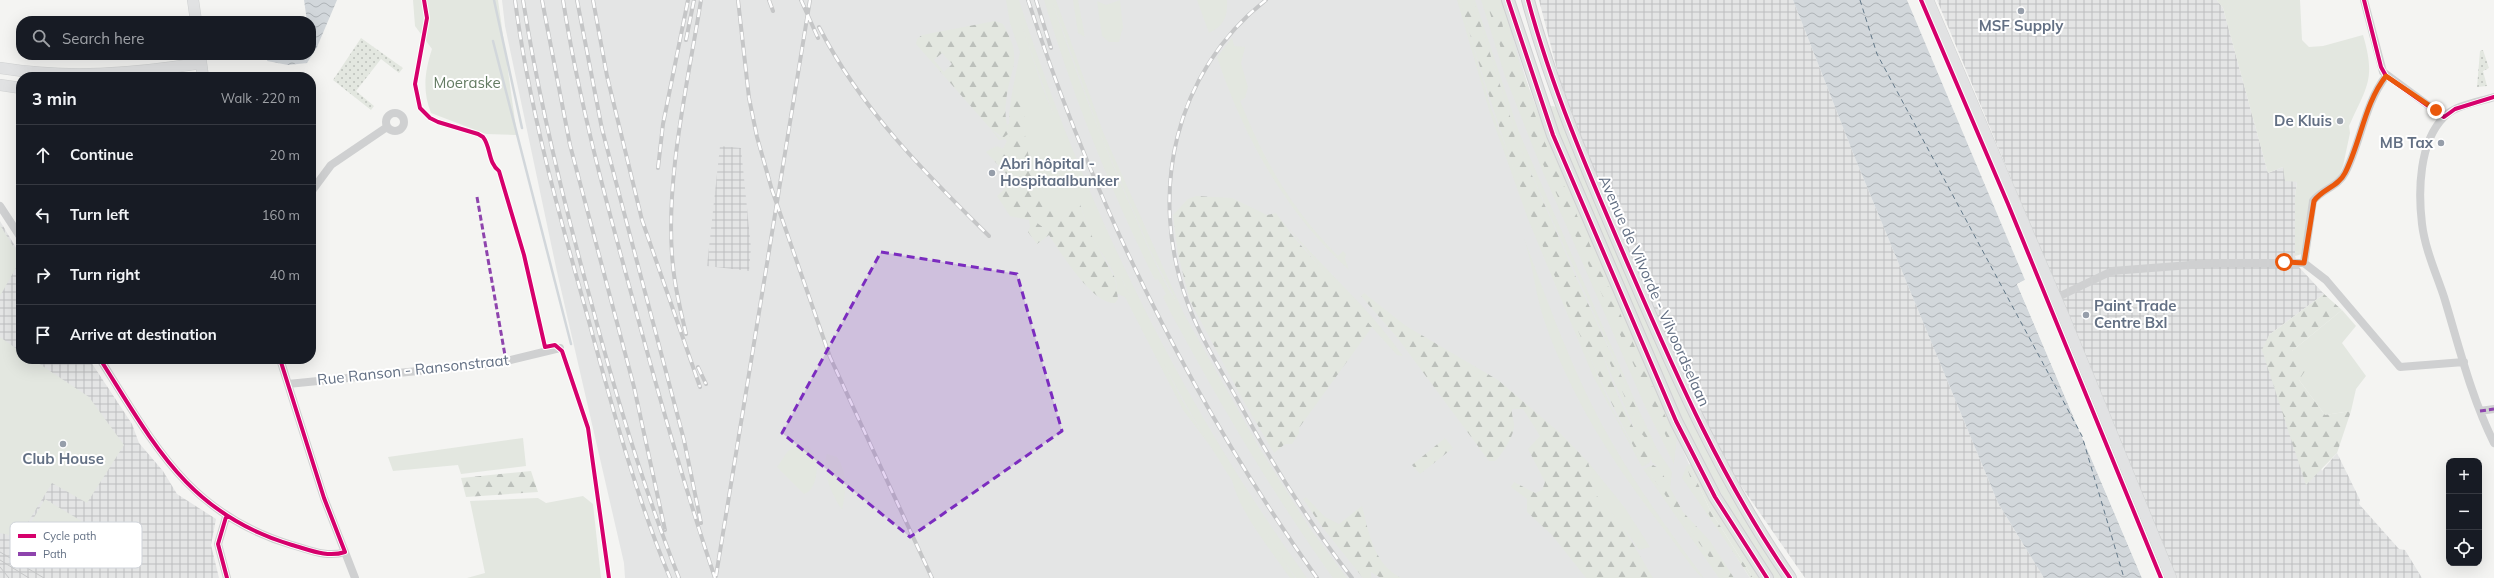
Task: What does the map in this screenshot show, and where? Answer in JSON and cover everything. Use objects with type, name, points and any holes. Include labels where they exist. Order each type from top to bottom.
[{"type":"main road","points":[[193,0],[195,16]]},
{"type":"main road","name":"Avenue de Vilvorde - Vilvoordselaan","points":[[1508,0],[1553,135],[1676,421],[1715,497],[1767,578]]},
{"type":"main road","name":"Avenue de Vilvorde - Vilvoordselaan","points":[[1528,0],[1543,52],[1571,130],[1677,376],[1729,479],[1790,578]]},
{"type":"main road","points":[[1928,0],[2056,298],[2171,578]]},
{"type":"main road","points":[[129,72],[195,60]]},
{"type":"main road","points":[[201,60],[202,72]]},
{"type":"main road","points":[[0,68],[22,72]]},
{"type":"main road","points":[[0,85],[16,87]]},
{"type":"street","points":[[2364,0],[2381,67],[2386,76],[2444,117]]},
{"type":"street","points":[[2304,263],[2314,201],[2320,194],[2338,183],[2345,173],[2359,132],[2378,88],[2386,76]]},
{"type":"street","points":[[2494,97],[2455,110],[2444,117],[2432,135],[2426,155],[2422,178],[2421,216],[2425,242],[2480,412],[2494,443]]},
{"type":"street","points":[[316,185],[331,165],[387,127]]},
{"type":"street","points":[[0,206],[16,230]]},
{"type":"street","points":[[2056,298],[2112,271],[2217,263],[2304,263],[2326,280],[2400,367],[2464,362]]},
{"type":"street","name":"Rue Ranson - Ransonstraat","points":[[288,384],[498,363],[560,348]]},
{"type":"street","points":[[103,364],[171,466],[185,482],[226,517],[264,535],[326,555],[345,552]]},
{"type":"street","points":[[282,364],[324,498],[355,578]]},
{"type":"street","points":[[2480,412],[2494,409]]},
{"type":"street","points":[[226,517],[218,544],[227,578]]},
{"type":"highlighted area","points":[[881,252],[1017,274],[1062,431],[910,537],[782,433]]},
{"type":"shaded area","points":[[502,0],[1502,0],[1529,89],[1561,174],[1715,523],[1750,578],[625,578],[624,563],[557,272],[505,26]]},
{"type":"shaded area","points":[[1539,0],[1793,0],[1855,158],[1998,503],[2044,578],[1805,578],[1721,457],[1614,221],[1560,81]]},
{"type":"shaded area","points":[[1937,0],[2217,0],[2223,8],[2268,173],[2283,167],[2297,182],[2295,196],[2295,256],[2298,266],[2324,294],[2269,335],[2322,471],[2337,453],[2360,500],[2359,504],[2399,549],[2405,550],[2422,578],[2177,578]]},
{"type":"shaded area","points":[[720,146],[741,148],[751,248],[749,271],[707,266]]},
{"type":"shaded area","points":[[0,221],[16,248],[16,364],[92,364],[132,424],[139,443],[163,471],[177,494],[216,519],[211,545],[219,578],[0,578]]},
{"type":"green space","name":"Moeraske","points":[[413,0],[498,0],[517,135],[486,134],[431,113],[426,96],[426,73],[432,49],[415,26]]},
{"type":"green space","points":[[1006,0],[1019,0],[1045,77],[1074,152],[1105,227],[1140,300],[1218,443],[1261,511],[1307,578],[1296,578],[1209,445],[1183,410],[1125,297],[1116,293],[1116,279],[1093,239],[1080,204],[1066,213],[1053,231],[1049,231],[1034,220],[1030,215],[1021,196],[1011,164],[1006,156],[999,151],[989,150],[997,146],[1003,149],[1007,141],[1005,139],[999,140],[989,127],[1000,138],[1008,134],[1007,125],[1010,123],[1010,152],[1026,200],[1057,214],[1048,203],[1031,167],[1026,151],[1023,106],[1014,92],[1012,93],[1020,52],[1010,23]],"holes":[[[1019,17],[1055,118],[1043,89]],[[1119,272],[1133,301],[1124,284]],[[1162,359],[1202,433],[1182,400]]]},
{"type":"green space","points":[[1044,0],[1052,0],[1056,0],[1103,132],[1184,314],[1260,449],[1309,527],[1347,578],[1333,578],[1289,514],[1209,383],[1172,315],[1163,297],[1166,294],[1158,279],[1155,280],[1138,246],[1108,177],[1067,72]],"holes":[[[1052,0],[1100,133],[1151,252],[1176,301],[1153,259],[1100,135]]]},
{"type":"green space","points":[[1073,0],[1078,0],[1085,37],[1078,33]]},
{"type":"green space","points":[[1120,0],[1123,27],[1119,42],[1109,42],[1102,36],[1097,1],[1106,5]]},
{"type":"green space","points":[[1197,0],[1227,0],[1226,16],[1222,24],[1209,33]]},
{"type":"green space","points":[[1457,0],[1460,0],[1491,108],[1552,269],[1613,411],[1638,455],[1643,462],[1649,463],[1642,467],[1593,376],[1528,219],[1489,110]]},
{"type":"green space","points":[[1460,0],[1473,0],[1515,132],[1514,141],[1519,151],[1522,152],[1574,273],[1649,436],[1647,440],[1640,432],[1606,354],[1603,355],[1622,405],[1637,434],[1650,451],[1651,459],[1649,463],[1642,462],[1610,401],[1560,289],[1516,175],[1477,59]]},
{"type":"green space","points":[[1473,0],[1475,0],[1519,132],[1638,408],[1657,449],[1672,472],[1670,488],[1660,469],[1652,462],[1650,452],[1637,435],[1603,355],[1606,354],[1640,432],[1650,439],[1522,152],[1519,151],[1514,141],[1515,131]]},
{"type":"green space","points":[[1481,0],[1502,0],[1520,64],[1552,150],[1677,436],[1674,464],[1644,404],[1542,170],[1505,76]]},
{"type":"green space","points":[[1486,0],[1494,0],[1496,8],[1501,15],[1504,34],[1512,47],[1543,138],[1675,438],[1668,440],[1665,434],[1538,153],[1514,91]]},
{"type":"green space","points":[[2217,0],[2300,0],[2302,40],[2309,47],[2323,46],[2363,35],[2369,62],[2368,82],[2349,126],[2350,133],[2343,166],[2338,178],[2317,193],[2302,254],[2295,256],[2295,196],[2297,182],[2285,181],[2283,167],[2268,173],[2223,8]]},
{"type":"green space","points":[[995,21],[1003,24],[1013,47],[1014,55],[1014,63],[1005,106],[1008,134],[1003,138],[989,127],[916,44],[917,39],[922,35]],"holes":[[[942,53],[952,64],[944,72],[934,60]]]},
{"type":"green space","points":[[361,38],[403,68],[399,73],[381,59],[356,91],[374,106],[371,110],[333,80]]},
{"type":"green space","points":[[1232,38],[1234,46],[1245,47],[1241,63],[1248,87],[1245,98],[1240,101],[1270,165],[1293,202],[1321,238],[1338,256],[1343,251],[1346,254],[1345,259],[1349,270],[1326,248],[1305,224],[1269,172],[1254,145],[1240,116],[1217,57]]},
{"type":"green space","points":[[2483,50],[2489,68],[2483,71],[2487,86],[2477,87],[2480,51]]},
{"type":"green space","points":[[1014,92],[1018,95],[1023,105],[1026,146],[1035,176],[1045,196],[1057,214],[1055,220],[1048,226],[1033,212],[1025,200],[1010,152],[1009,114],[1012,93]]},
{"type":"green space","points":[[1549,107],[1557,107],[1672,374],[1785,578],[1772,578],[1735,519],[1678,414],[1571,169]]},
{"type":"green space","points":[[989,150],[999,151],[1006,156],[1011,164],[1021,196],[1030,215],[1034,220],[1049,231],[1053,231],[1066,213],[1077,203],[1080,204],[1094,241],[1115,278],[1118,299],[1115,303],[1106,301],[1097,296],[1088,287],[1069,265],[1049,235],[1037,244],[1028,232],[1030,227],[1029,220],[1010,216],[997,196],[1013,181],[986,152]]},
{"type":"green space","points":[[1196,196],[1232,198],[1267,215],[1276,213],[1292,235],[1372,327],[1299,428],[1299,433],[1292,444],[1285,444],[1274,453],[1243,400],[1190,301],[1178,254],[1173,215],[1188,199]]},
{"type":"green space","points":[[1282,220],[1312,254],[1360,303],[1403,356],[1397,355],[1340,292]]},
{"type":"green space","points":[[0,225],[16,251],[16,268],[0,296]]},
{"type":"green space","points":[[1524,238],[1544,293],[1589,400],[1627,468],[1670,532],[1704,578],[1687,560],[1632,486],[1614,460],[1582,407],[1555,350],[1544,320]]},
{"type":"green space","points":[[1364,293],[1406,326],[1498,380],[1560,433],[1588,462],[1597,496],[1622,525],[1653,578],[1586,578],[1552,535],[1527,512],[1527,499],[1511,487],[1514,482],[1535,493],[1542,490],[1545,482],[1528,449],[1540,436],[1523,409],[1512,409],[1514,429],[1510,439],[1498,458],[1495,461],[1489,461],[1396,336],[1361,296]]},
{"type":"green space","points":[[2324,294],[2342,310],[2292,351],[2309,365],[2299,380],[2325,415],[2351,411],[2337,453],[2306,485],[2262,350],[2269,335]]},
{"type":"green space","points":[[2342,310],[2356,326],[2342,343],[2366,376],[2356,389],[2351,411],[2325,415],[2299,380],[2292,351]]},
{"type":"green space","points":[[0,337],[16,348],[16,364],[40,364],[89,397],[124,445],[87,503],[52,483],[28,522],[10,522],[10,535],[0,533]]},
{"type":"green space","points":[[523,438],[526,466],[461,474],[458,465],[393,471],[388,457]]},
{"type":"green space","points":[[1445,438],[1453,448],[1420,474],[1412,465]]},
{"type":"green space","points":[[797,446],[809,447],[817,459],[814,484],[808,492],[804,494],[777,467],[788,451]]},
{"type":"green space","points":[[827,454],[837,457],[843,470],[845,489],[842,510],[831,490],[826,476],[825,468]]},
{"type":"green space","points":[[1588,462],[1625,508],[1650,547],[1639,550],[1622,525],[1597,496]]},
{"type":"green space","points":[[1689,464],[1759,578],[1753,578],[1710,510]]},
{"type":"green space","points":[[1689,464],[1710,510],[1753,578],[1750,578],[1698,495],[1687,467]]},
{"type":"green space","points":[[1653,465],[1660,469],[1683,512],[1710,541],[1734,578],[1724,578],[1646,468]]},
{"type":"green space","points":[[1687,465],[1715,523],[1741,563],[1682,478]]},
{"type":"green space","points":[[1646,468],[1724,578],[1719,578],[1643,469]]},
{"type":"green space","points":[[531,471],[538,492],[466,497],[461,478]]},
{"type":"green space","points":[[1232,480],[1295,578],[1290,578],[1249,519],[1236,493]]},
{"type":"green space","points":[[583,496],[593,504],[601,578],[467,578],[485,573],[470,501],[538,498],[546,503]]},
{"type":"green space","points":[[1306,497],[1325,517],[1339,524],[1362,506],[1374,547],[1384,565],[1401,578],[1381,578],[1371,572],[1371,578],[1363,578],[1323,528],[1303,499]]},
{"type":"green space","points":[[45,499],[83,522],[31,522]]},
{"type":"water","points":[[304,0],[337,0],[316,49],[316,16],[306,16]]},
{"type":"water","points":[[1793,0],[1907,0],[2025,280],[2017,284],[2142,578],[2044,578],[1998,503],[1855,158]]},
{"type":"water","points":[[309,60],[307,63],[288,65],[267,61]]},
{"type":"pier","points":[[2027,279],[2020,285],[2144,578],[2142,578],[2017,284]]},
{"type":"waterway","points":[[494,0],[522,128]]},
{"type":"waterway","points":[[493,41],[571,344]]},
{"type":"ferry route","points":[[1860,0],[1877,54],[2082,436],[2124,578]]},
{"type":"tram line","points":[[0,552],[10,558]]},
{"type":"tram line","points":[[0,560],[10,566]]},
{"type":"tram line","points":[[0,567],[9,578]]},
{"type":"tram line","points":[[13,568],[29,578]]},
{"type":"tram line","points":[[27,568],[44,578]]},
{"type":"railway","points":[[515,0],[528,81],[566,240],[625,450],[657,546],[670,578]]},
{"type":"railway","points":[[523,0],[536,75],[570,224],[620,404],[653,509],[679,578]]},
{"type":"railway","points":[[542,0],[570,145],[634,387],[665,530]]},
{"type":"railway","points":[[563,0],[569,38],[585,114],[613,226],[652,370],[715,578]]},
{"type":"railway","points":[[577,0],[602,129],[684,440],[701,523]]},
{"type":"railway","points":[[593,0],[607,76],[642,220],[700,387]]},
{"type":"railway","points":[[658,168],[663,124],[688,0]]},
{"type":"railway","points":[[686,40],[694,0]]},
{"type":"railway","points":[[686,334],[673,266],[671,234],[672,201],[674,167],[701,0]]},
{"type":"railway","points":[[738,0],[749,98],[757,137],[772,190],[830,357],[932,578]]},
{"type":"railway","points":[[769,0],[773,11]]},
{"type":"railway","points":[[801,0],[818,38]]},
{"type":"railway","points":[[716,576],[810,0]]},
{"type":"railway","points":[[1028,0],[1054,77],[1084,152],[1116,227],[1150,300],[1188,372],[1228,442],[1271,511],[1317,578]]},
{"type":"railway","points":[[1036,0],[1051,48]]},
{"type":"railway","points":[[1266,0],[1235,29],[1209,62],[1190,98],[1177,137],[1171,177],[1170,219],[1175,260],[1187,301],[1210,352],[1291,492],[1352,578]]},
{"type":"railway","points":[[819,27],[854,85],[895,138],[941,188],[989,236]]},
{"type":"railway","points":[[698,367],[706,384]]},
{"type":"marked path","points":[[477,197],[506,361]]},
{"type":"marked path","points":[[2480,411],[2494,409]]},
{"type":"cycle path","points":[[424,0],[427,18],[415,84],[420,108],[430,118],[438,122],[478,134],[483,137],[486,141],[493,164],[499,171],[524,255],[545,347],[555,345],[562,351],[588,428],[609,578]]},
{"type":"cycle path","points":[[1508,0],[1553,135],[1676,421],[1715,497],[1767,578]]},
{"type":"cycle path","points":[[1528,0],[1549,69],[1574,136],[1630,269],[1683,388],[1743,504],[1790,578]]},
{"type":"cycle path","points":[[1921,0],[2008,204],[2161,578]]},
{"type":"cycle path","points":[[2364,0],[2381,67],[2386,76],[2444,117],[2455,109],[2494,97]]},
{"type":"cycle path","points":[[103,364],[138,420],[157,447],[177,472],[200,495],[226,515],[256,532],[318,553],[338,554],[345,552],[324,498],[282,364]]},
{"type":"cycle path","points":[[226,517],[218,544],[227,578]]},
{"type":"place","name":"MSF Supply","points":[[2021,11]]},
{"type":"place","name":"De Kluis","points":[[2340,121]]},
{"type":"place","name":"MB Tax","points":[[2441,143]]},
{"type":"place","name":"Abri hôpital - Hospitaalbunker","points":[[992,173]]},
{"type":"place","name":"Paint Trade Centre Bxl","points":[[2086,315]]},
{"type":"place","name":"Club House","points":[[63,444]]},
{"type":"route","points":[[2284,262],[2304,263],[2307,251],[2311,209],[2314,201],[2316,197],[2338,183],[2345,173],[2359,132],[2378,88],[2386,76],[2436,110]]}]
